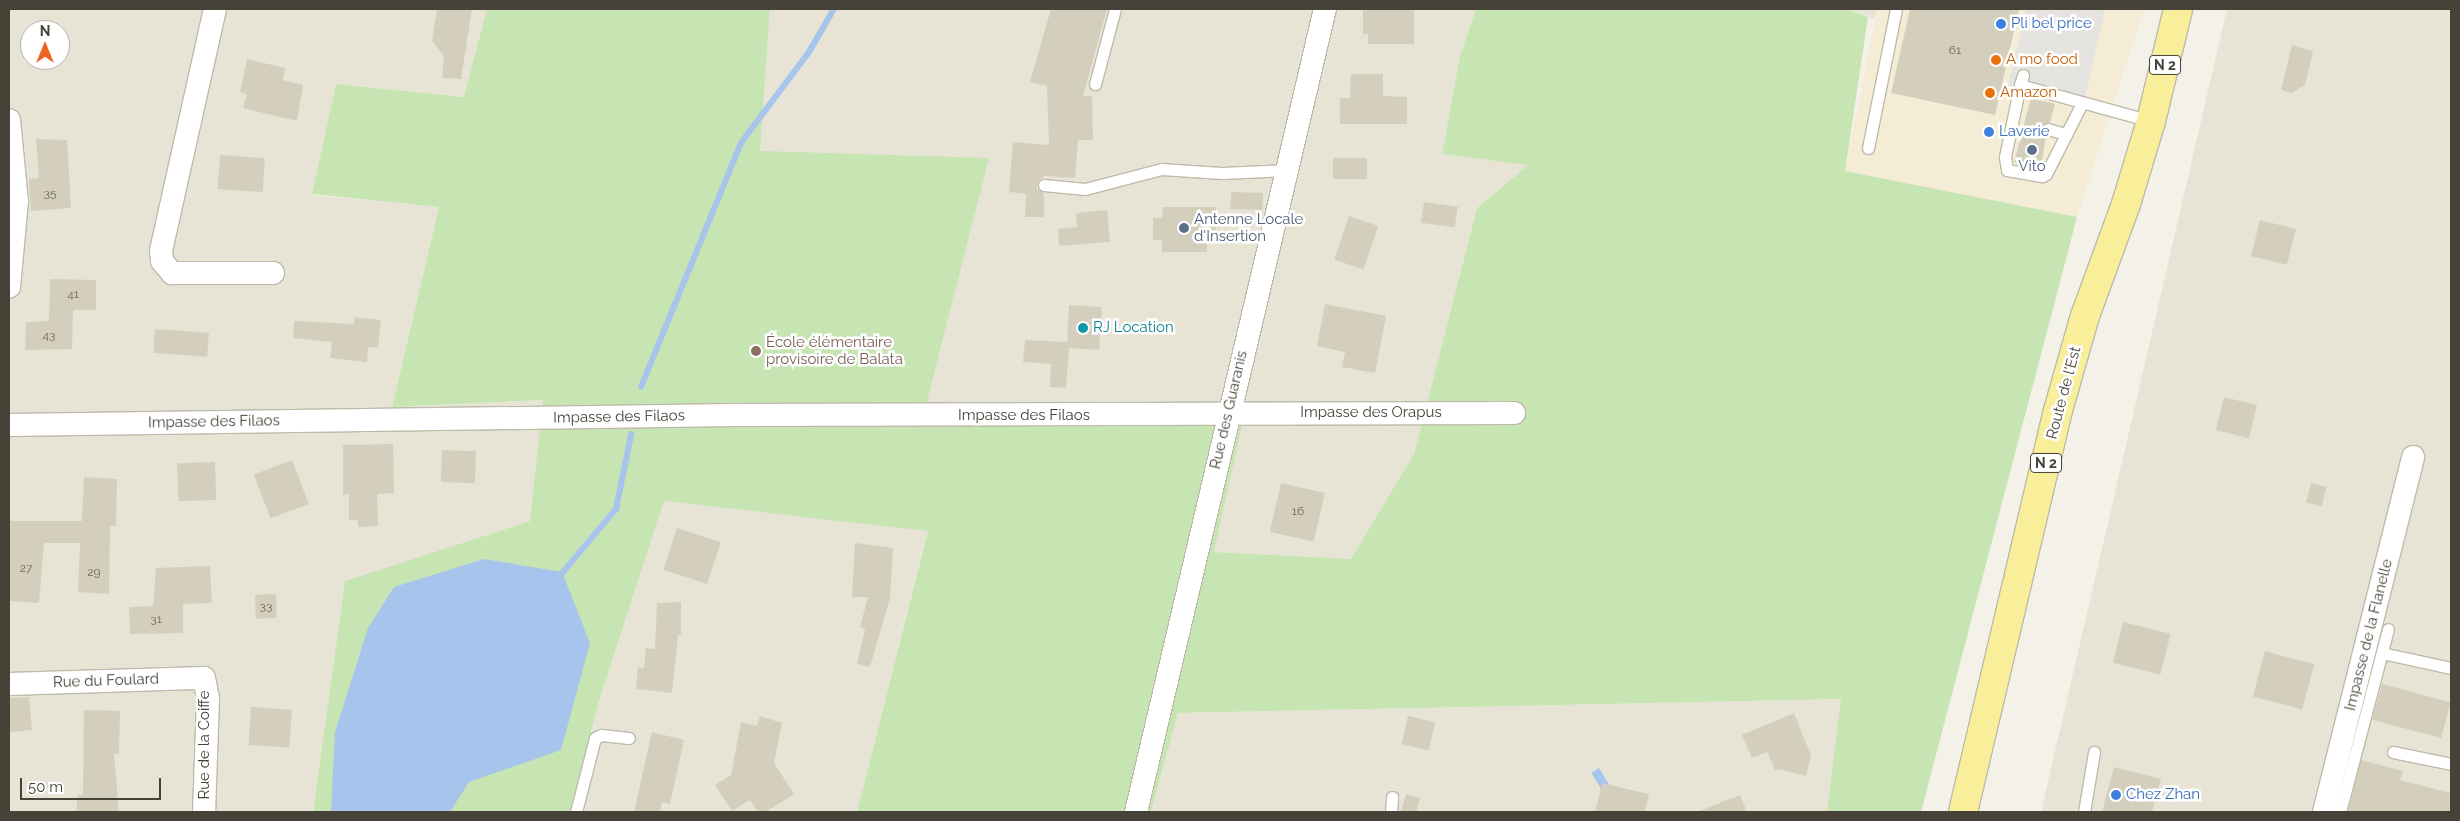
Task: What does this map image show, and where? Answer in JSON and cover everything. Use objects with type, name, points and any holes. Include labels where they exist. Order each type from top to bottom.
[{"type":"main road","name":"Route de l'Est","points":[[1963,812],[2057,414],[2085,316],[2126,204],[2152,121],[2178,9]]},
{"type":"street","points":[[215,9],[161,251],[162,262],[172,273],[273,273]]},
{"type":"street","name":"Rue des Guaranis","points":[[1136,812],[1228,413],[1288,170],[1325,9]]},
{"type":"street","points":[[9,120],[12,227],[9,287]]},
{"type":"street","name":"Impasse des Orapus","points":[[1228,413],[1514,413]]},
{"type":"street","name":"Impasse des Filaos","points":[[9,425],[734,415],[1219,416],[1228,413]]},
{"type":"street","name":"Impasse de la Flanelle","points":[[2324,812],[2413,457]]},
{"type":"street","name":"Rue du Foulard","points":[[9,684],[204,678]]},
{"type":"street","name":"Rue de la Coiffe","points":[[204,678],[208,699],[204,812]]},
{"type":"lane","points":[[1095,84],[1115,9]]},
{"type":"lane","points":[[1868,148],[1896,9]]},
{"type":"lane","points":[[2082,103],[2046,174],[2042,176],[2007,170],[2004,157],[2018,122],[2021,80],[2082,103],[2152,121]]},
{"type":"lane","points":[[2048,129],[2066,134]]},
{"type":"lane","points":[[1044,185],[1085,190],[1161,169],[1222,173],[1288,170]]},
{"type":"lane","points":[[2340,812],[2388,629]]},
{"type":"lane","points":[[2382,653],[2451,668]]},
{"type":"lane","points":[[576,812],[595,738],[602,735],[629,738]]},
{"type":"lane","points":[[2084,812],[2094,752]]},
{"type":"lane","points":[[2393,752],[2451,764]]},
{"type":"lane","points":[[1391,812],[1392,797]]},
{"type":"shaded area","points":[[9,9],[487,9],[465,97],[336,84],[313,195],[439,207],[392,407],[544,400],[530,521],[345,581],[313,812],[9,812]]},
{"type":"shaded area","points":[[770,9],[1476,9],[1460,56],[1442,154],[1529,164],[1477,208],[1414,454],[1351,559],[1214,552],[1246,404],[926,405],[760,151]]},
{"type":"shaded area","points":[[1846,9],[1877,9],[1874,19]]},
{"type":"shaded area","points":[[1877,9],[2144,9],[2077,217],[1845,171]]},
{"type":"shaded area","points":[[2026,9],[2105,9],[2083,107],[2007,90]]},
{"type":"shaded area","points":[[2227,9],[2451,9],[2451,812],[2041,812]]},
{"type":"shaded area","points":[[664,501],[928,530],[857,812],[571,812],[599,701]]},
{"type":"shaded area","points":[[1842,699],[1827,812],[1151,812],[1178,713]]},
{"type":"green space","points":[[487,9],[770,9],[760,151],[989,158],[926,405],[1247,403],[1214,552],[1351,559],[1414,454],[1477,208],[1528,165],[1442,154],[1460,56],[1476,9],[1846,9],[1868,17],[1845,171],[2077,217],[1921,812],[1827,812],[1841,699],[1178,713],[1151,812],[857,812],[928,531],[664,501],[599,701],[571,812],[313,812],[345,581],[530,521],[543,400],[392,407],[439,207],[312,194],[336,84],[464,97]]},
{"type":"water","points":[[484,559],[562,572],[590,643],[561,750],[469,782],[450,812],[331,812],[335,732],[368,628],[394,587]]},
{"type":"water","points":[[1599,768],[1610,786],[1602,791],[1591,773]]},
{"type":"building","points":[[437,9],[472,9],[461,79],[442,78],[444,56],[432,41]]},
{"type":"building","points":[[1051,9],[1107,9],[1083,96],[1092,96],[1093,140],[1078,140],[1075,178],[1045,176],[1038,181],[1037,189],[1044,193],[1044,217],[1025,217],[1026,194],[1009,192],[1013,142],[1049,145],[1047,86],[1030,82]]},
{"type":"building","points":[[1414,9],[1414,44],[1368,44],[1368,34],[1363,34],[1363,10]]},
{"type":"building","points":[[1910,9],[2019,9],[1995,115],[1891,93]]},
{"type":"building","points":[[2292,45],[2313,51],[2305,85],[2291,93],[2281,90]]},
{"type":"building","points":[[247,59],[285,68],[283,80],[303,85],[297,121],[243,108],[247,94],[240,92]]},
{"type":"building","points":[[1351,74],[1383,74],[1383,96],[1407,97],[1407,124],[1340,124],[1340,98],[1350,98]]},
{"type":"building","points":[[2031,98],[2055,104],[2050,122],[2041,127],[2046,136],[2041,168],[2014,162]]},
{"type":"building","points":[[36,139],[67,140],[71,208],[31,211],[29,179],[39,178]]},
{"type":"building","points":[[220,155],[265,158],[263,192],[218,189]]},
{"type":"building","points":[[1333,158],[1367,158],[1367,179],[1333,179]]},
{"type":"building","points":[[1231,192],[1263,193],[1262,210],[1230,209]]},
{"type":"building","points":[[1424,202],[1458,207],[1455,228],[1421,223]]},
{"type":"building","points":[[1163,207],[1216,207],[1216,230],[1207,230],[1207,252],[1162,252],[1162,240],[1153,240],[1153,218],[1162,218]]},
{"type":"building","points":[[1107,210],[1110,242],[1059,246],[1058,229],[1077,227],[1076,213]]},
{"type":"building","points":[[1349,216],[1378,226],[1363,270],[1334,259]]},
{"type":"building","points":[[2260,220],[2296,229],[2287,265],[2251,256]]},
{"type":"building","points":[[50,279],[96,280],[96,310],[73,310],[72,349],[25,350],[26,322],[49,321]]},
{"type":"building","points":[[1325,304],[1386,316],[1375,373],[1342,367],[1345,352],[1317,346]]},
{"type":"building","points":[[1069,305],[1102,307],[1099,350],[1069,348],[1066,388],[1050,387],[1051,364],[1023,362],[1025,340],[1067,342]]},
{"type":"building","points":[[354,317],[381,320],[378,348],[368,347],[367,362],[330,358],[332,342],[293,338],[294,321],[354,324]]},
{"type":"building","points":[[155,329],[209,333],[207,357],[153,353]]},
{"type":"building","points":[[2224,397],[2257,405],[2249,438],[2216,430]]},
{"type":"building","points":[[393,444],[394,493],[377,494],[378,526],[358,527],[358,520],[349,520],[349,494],[343,495],[343,445]]},
{"type":"building","points":[[442,450],[476,451],[475,483],[441,482]]},
{"type":"building","points":[[292,460],[309,504],[271,519],[254,475]]},
{"type":"building","points":[[215,462],[216,500],[178,501],[177,463]]},
{"type":"building","points":[[84,477],[117,479],[116,526],[110,526],[109,594],[78,592],[80,543],[44,543],[39,603],[9,601],[10,521],[82,521]]},
{"type":"building","points":[[1281,483],[1325,493],[1314,542],[1270,532]]},
{"type":"building","points":[[2311,483],[2327,487],[2322,506],[2306,502]]},
{"type":"building","points":[[677,528],[721,542],[707,584],[663,570]]},
{"type":"building","points":[[855,543],[893,548],[890,598],[870,667],[857,664],[865,629],[860,627],[868,597],[852,597]]},
{"type":"building","points":[[210,566],[212,603],[183,604],[183,633],[130,634],[129,607],[153,606],[156,568]]},
{"type":"building","points":[[276,594],[277,618],[256,619],[255,595]]},
{"type":"building","points":[[681,602],[681,635],[678,635],[672,693],[636,689],[638,667],[644,668],[646,648],[655,649],[657,603]]},
{"type":"building","points":[[2123,622],[2171,634],[2160,675],[2113,663]]},
{"type":"building","points":[[2265,651],[2314,664],[2302,710],[2253,696]]},
{"type":"building","points":[[2382,684],[2451,702],[2441,738],[2372,720]]},
{"type":"building","points":[[29,697],[32,730],[9,732],[9,698]]},
{"type":"building","points":[[251,707],[292,710],[289,748],[248,745]]},
{"type":"building","points":[[84,710],[120,711],[119,754],[114,754],[119,812],[76,812],[78,795],[83,795]]},
{"type":"building","points":[[1794,713],[1811,756],[1806,776],[1779,769],[1775,770],[1767,752],[1752,758],[1742,735]]},
{"type":"building","points":[[760,716],[782,723],[774,763],[794,794],[766,812],[758,812],[750,800],[732,811],[715,785],[731,775],[741,722],[757,726]]},
{"type":"building","points":[[1408,716],[1435,722],[1429,751],[1401,744]]},
{"type":"building","points":[[652,732],[684,740],[670,804],[662,802],[660,812],[634,812]]},
{"type":"building","points":[[2361,760],[2403,771],[2400,780],[2451,793],[2451,812],[2348,812]]},
{"type":"building","points":[[2114,767],[2161,779],[2152,812],[2102,812]]},
{"type":"building","points":[[1602,783],[1649,794],[1645,812],[1595,812]]},
{"type":"building","points":[[1406,794],[1420,798],[1416,812],[1401,812]]},
{"type":"building","points":[[1740,795],[1747,812],[1700,812],[1700,811]]},
{"type":"waterway","points":[[641,387],[741,143],[809,52],[834,9]]},
{"type":"waterway","points":[[559,577],[616,509],[631,435]]},
{"type":"place","name":"Pli bel price","points":[[2001,24]]},
{"type":"place","name":"A mo food","points":[[1996,60]]},
{"type":"place","name":"Amazon","points":[[1990,93]]},
{"type":"place","name":"Laverie","points":[[1989,132]]},
{"type":"place","name":"Vito","points":[[2032,150]]},
{"type":"place","name":"Antenne Locale d'Insertion","points":[[1184,228]]},
{"type":"place","name":"RJ Location","points":[[1083,328]]},
{"type":"place","name":"École élémentaire provisoire de Balata","points":[[756,351]]},
{"type":"place","name":"Chez Zhan","points":[[2116,795]]}]
